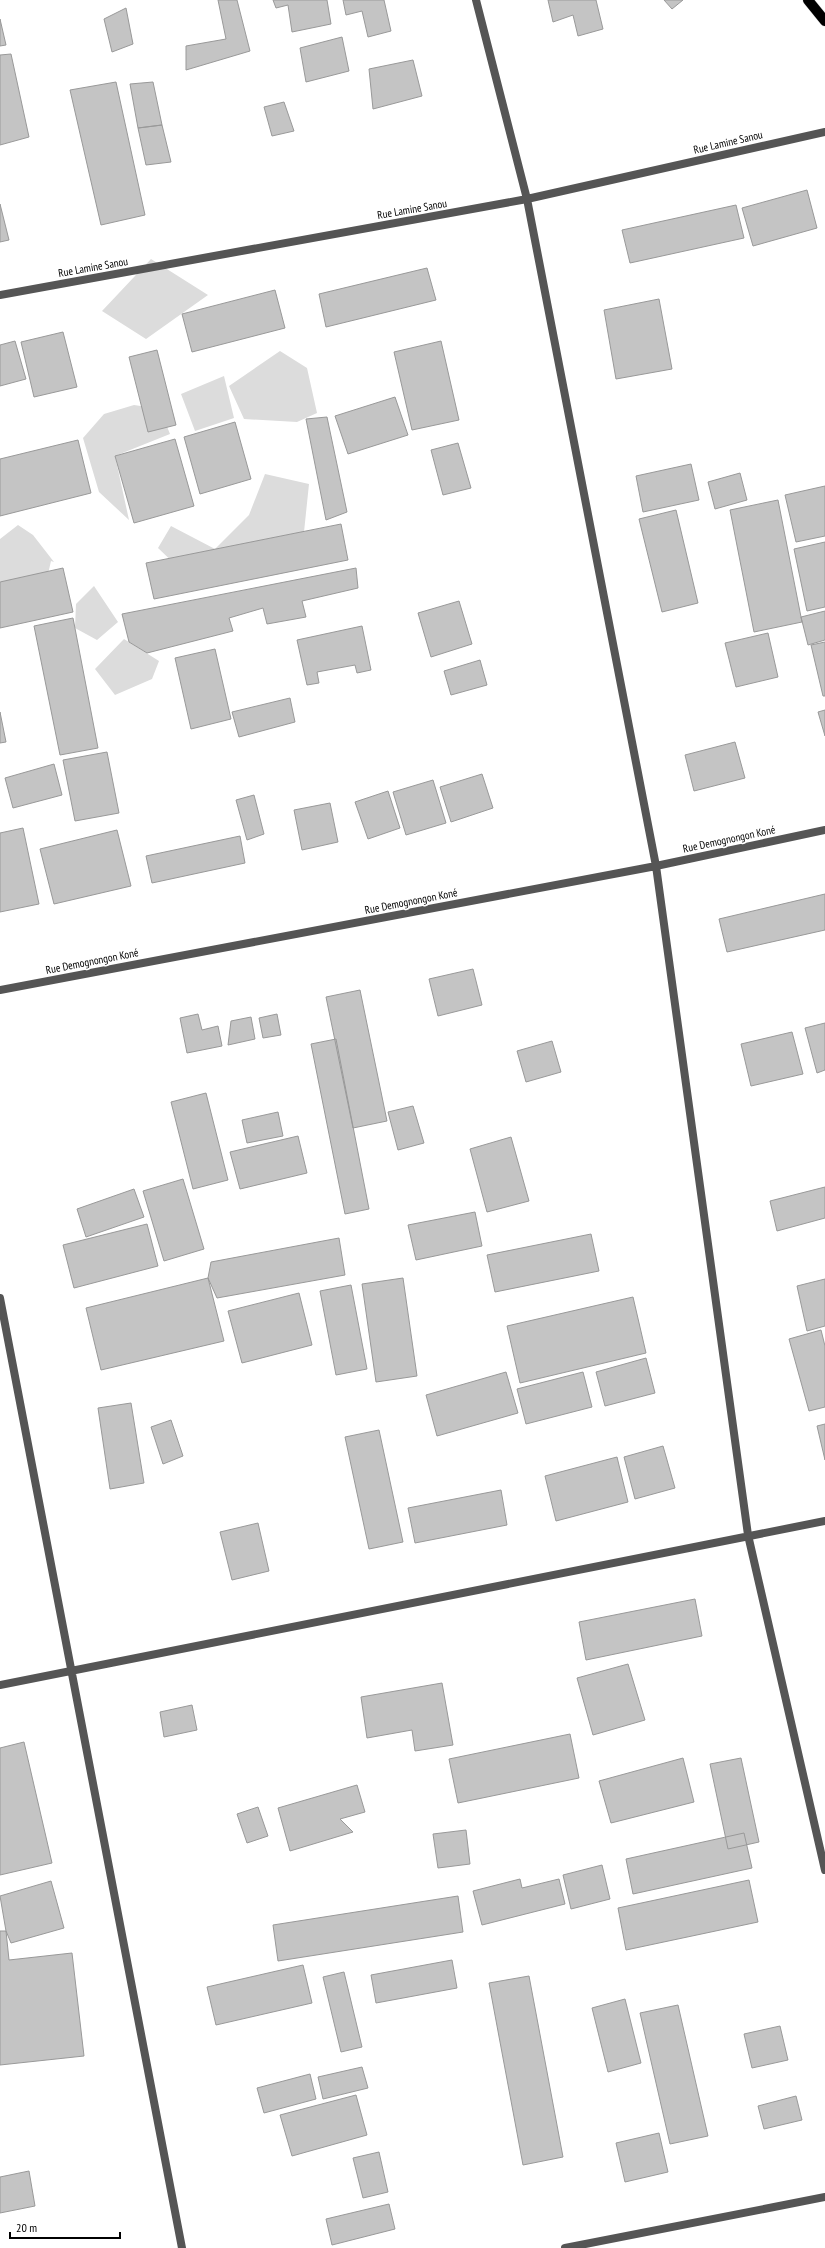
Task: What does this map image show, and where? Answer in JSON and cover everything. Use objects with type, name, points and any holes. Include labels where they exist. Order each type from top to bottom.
[{"type":"main road","points":[[808,0],[825,21]]},
{"type":"street","points":[[476,0],[527,199],[656,866],[748,1535],[825,1870]]},
{"type":"street","name":"Rue Lamine Sanou","points":[[0,295],[527,199],[825,132]]},
{"type":"street","name":"Rue Demognongon Koné","points":[[0,990],[656,866],[825,830]]},
{"type":"street","points":[[0,1298],[182,2248]]},
{"type":"street","points":[[0,1686],[748,1535],[825,1521]]},
{"type":"street","points":[[566,2248],[825,2197]]},
{"type":"shaded area","points":[[151,259],[208,295],[146,339],[102,311]]},
{"type":"shaded area","points":[[280,351],[307,368],[317,413],[297,422],[244,419],[229,386]]},
{"type":"shaded area","points":[[224,376],[234,418],[195,431],[181,394]]},
{"type":"shaded area","points":[[134,405],[160,409],[170,434],[115,456],[129,520],[99,492],[83,438],[104,414]]},
{"type":"shaded area","points":[[265,474],[309,484],[304,532],[180,569],[158,548],[171,526],[215,549],[249,515]]},
{"type":"shaded area","points":[[18,525],[33,535],[54,562],[51,561],[45,587],[23,592],[0,581],[0,539]]},
{"type":"shaded area","points":[[94,586],[118,622],[97,640],[75,628],[76,604]]},
{"type":"shaded area","points":[[124,639],[159,661],[152,679],[115,695],[95,669]]},
{"type":"building","points":[[218,0],[237,0],[250,51],[186,70],[186,46],[226,39]]},
{"type":"building","points":[[273,0],[327,0],[331,24],[292,32],[288,5],[276,8]]},
{"type":"building","points":[[343,0],[384,0],[391,31],[368,37],[362,11],[346,15]]},
{"type":"building","points":[[548,0],[596,0],[603,29],[578,36],[573,15],[553,22]]},
{"type":"building","points":[[664,0],[683,0],[672,9]]},
{"type":"building","points":[[126,8],[133,44],[112,52],[104,19]]},
{"type":"building","points":[[0,19],[6,45],[0,46]]},
{"type":"building","points":[[342,37],[349,71],[306,82],[300,48]]},
{"type":"building","points":[[11,54],[29,137],[0,145],[0,55]]},
{"type":"building","points":[[413,60],[422,96],[373,109],[369,69]]},
{"type":"building","points":[[116,82],[145,215],[101,225],[70,90]]},
{"type":"building","points":[[153,82],[162,125],[138,128],[130,84]]},
{"type":"building","points":[[284,102],[294,131],[272,136],[264,107]]},
{"type":"building","points":[[162,125],[171,162],[146,165],[138,128]]},
{"type":"building","points":[[807,190],[817,228],[753,246],[742,208]]},
{"type":"building","points":[[0,204],[9,240],[0,242]]},
{"type":"building","points":[[736,205],[744,238],[630,263],[622,230]]},
{"type":"building","points":[[427,268],[436,300],[326,327],[319,294]]},
{"type":"building","points":[[275,290],[285,328],[192,352],[182,314]]},
{"type":"building","points":[[659,299],[672,369],[616,379],[604,310]]},
{"type":"building","points":[[63,332],[77,387],[34,397],[21,342]]},
{"type":"building","points":[[15,341],[26,379],[0,386],[0,345]]},
{"type":"building","points":[[441,341],[459,420],[412,430],[394,352]]},
{"type":"building","points":[[157,350],[176,425],[148,432],[129,357]]},
{"type":"building","points":[[395,397],[408,435],[348,454],[335,416]]},
{"type":"building","points":[[327,417],[347,512],[326,520],[306,419]]},
{"type":"building","points":[[235,422],[251,479],[200,494],[184,437]]},
{"type":"building","points":[[175,439],[194,506],[134,523],[115,456]]},
{"type":"building","points":[[78,440],[91,493],[0,516],[0,459]]},
{"type":"building","points":[[458,443],[471,488],[443,495],[431,450]]},
{"type":"building","points":[[691,464],[699,500],[643,512],[636,476]]},
{"type":"building","points":[[740,473],[747,500],[715,509],[708,482]]},
{"type":"building","points":[[825,486],[825,536],[796,542],[785,495]]},
{"type":"building","points":[[778,500],[802,622],[754,632],[730,510]]},
{"type":"building","points":[[676,510],[698,603],[662,612],[639,519]]},
{"type":"building","points":[[341,524],[348,560],[154,599],[146,563]]},
{"type":"building","points":[[825,542],[825,607],[807,611],[794,549]]},
{"type":"building","points":[[63,568],[73,612],[0,628],[0,582]]},
{"type":"building","points":[[356,568],[358,588],[302,601],[306,617],[267,624],[263,608],[229,618],[233,631],[147,653],[129,642],[122,614]]},
{"type":"building","points":[[459,601],[472,644],[431,657],[418,613]]},
{"type":"building","points":[[825,611],[825,640],[808,645],[801,617]]},
{"type":"building","points":[[73,618],[98,748],[60,755],[34,626]]},
{"type":"building","points":[[362,626],[371,670],[357,673],[355,665],[317,672],[319,683],[307,685],[297,640]]},
{"type":"building","points":[[768,633],[778,677],[736,687],[725,643]]},
{"type":"building","points":[[825,642],[825,696],[823,696],[811,645]]},
{"type":"building","points":[[215,649],[231,719],[191,729],[175,658]]},
{"type":"building","points":[[480,660],[487,685],[451,695],[444,671]]},
{"type":"building","points":[[290,698],[295,722],[239,737],[232,712]]},
{"type":"building","points":[[825,710],[825,736],[818,712]]},
{"type":"building","points":[[0,712],[6,742],[0,743]]},
{"type":"building","points":[[735,742],[745,778],[694,791],[685,755]]},
{"type":"building","points":[[107,752],[119,813],[75,821],[63,760]]},
{"type":"building","points":[[54,764],[62,795],[13,808],[5,778]]},
{"type":"building","points":[[482,774],[493,808],[451,822],[440,787]]},
{"type":"building","points":[[433,780],[446,823],[406,835],[393,792]]},
{"type":"building","points":[[388,791],[400,828],[368,839],[355,802]]},
{"type":"building","points":[[254,795],[264,834],[247,840],[236,800]]},
{"type":"building","points":[[330,803],[338,842],[302,850],[294,810]]},
{"type":"building","points":[[23,828],[39,904],[0,912],[0,833]]},
{"type":"building","points":[[117,830],[131,886],[54,904],[40,849]]},
{"type":"building","points":[[240,836],[245,863],[152,883],[146,856]]},
{"type":"building","points":[[825,894],[825,930],[727,952],[719,919]]},
{"type":"building","points":[[473,969],[482,1005],[438,1016],[429,979]]},
{"type":"building","points":[[360,990],[387,1121],[353,1128],[326,997]]},
{"type":"building","points":[[198,1014],[202,1030],[218,1026],[222,1046],[187,1053],[180,1018]]},
{"type":"building","points":[[277,1014],[281,1035],[263,1038],[259,1018]]},
{"type":"building","points":[[251,1017],[255,1039],[228,1045],[231,1021]]},
{"type":"building","points":[[825,1023],[825,1070],[817,1073],[805,1028]]},
{"type":"building","points":[[792,1032],[803,1074],[751,1086],[741,1044]]},
{"type":"building","points":[[336,1039],[369,1209],[345,1214],[311,1044]]},
{"type":"building","points":[[552,1041],[561,1072],[526,1082],[517,1051]]},
{"type":"building","points":[[206,1093],[228,1180],[193,1189],[171,1102]]},
{"type":"building","points":[[413,1106],[424,1143],[398,1150],[388,1112]]},
{"type":"building","points":[[278,1112],[283,1136],[247,1143],[242,1120]]},
{"type":"building","points":[[298,1136],[307,1173],[240,1189],[230,1152]]},
{"type":"building","points":[[511,1137],[529,1201],[487,1212],[470,1149]]},
{"type":"building","points":[[183,1179],[204,1249],[164,1261],[143,1191]]},
{"type":"building","points":[[825,1187],[825,1218],[777,1231],[770,1201]]},
{"type":"building","points":[[134,1189],[144,1217],[86,1237],[77,1209]]},
{"type":"building","points":[[475,1212],[482,1246],[416,1260],[408,1225]]},
{"type":"building","points":[[147,1224],[158,1266],[74,1288],[63,1245]]},
{"type":"building","points":[[591,1234],[599,1271],[495,1292],[487,1255]]},
{"type":"building","points":[[339,1238],[345,1275],[217,1298],[208,1278],[211,1262]]},
{"type":"building","points":[[208,1278],[224,1341],[101,1370],[86,1308]]},
{"type":"building","points":[[403,1278],[417,1376],[376,1382],[362,1284]]},
{"type":"building","points":[[825,1279],[825,1326],[807,1331],[797,1286]]},
{"type":"building","points":[[351,1285],[367,1369],[336,1375],[320,1291]]},
{"type":"building","points":[[299,1293],[312,1345],[242,1363],[228,1311]]},
{"type":"building","points":[[633,1297],[646,1353],[520,1383],[507,1326]]},
{"type":"building","points":[[821,1330],[825,1346],[825,1407],[809,1411],[789,1339]]},
{"type":"building","points":[[646,1358],[655,1393],[605,1406],[596,1372]]},
{"type":"building","points":[[506,1372],[518,1413],[437,1436],[426,1395]]},
{"type":"building","points":[[583,1372],[592,1407],[526,1424],[517,1389]]},
{"type":"building","points":[[131,1403],[144,1483],[110,1489],[98,1408]]},
{"type":"building","points":[[171,1420],[183,1456],[163,1464],[151,1427]]},
{"type":"building","points":[[825,1424],[825,1460],[817,1426]]},
{"type":"building","points":[[379,1430],[403,1542],[369,1549],[345,1437]]},
{"type":"building","points":[[663,1446],[675,1488],[635,1499],[624,1457]]},
{"type":"building","points":[[617,1457],[628,1502],[556,1521],[545,1476]]},
{"type":"building","points":[[501,1490],[507,1525],[415,1543],[408,1508]]},
{"type":"building","points":[[258,1523],[269,1571],[232,1580],[220,1532]]},
{"type":"building","points":[[695,1599],[702,1636],[586,1660],[579,1622]]},
{"type":"building","points":[[628,1664],[645,1720],[593,1735],[577,1678]]},
{"type":"building","points":[[442,1683],[453,1745],[415,1751],[412,1730],[367,1738],[361,1697]]},
{"type":"building","points":[[192,1705],[197,1730],[164,1737],[160,1712]]},
{"type":"building","points":[[570,1734],[579,1778],[458,1803],[449,1759]]},
{"type":"building","points":[[24,1742],[52,1863],[0,1875],[0,1748]]},
{"type":"building","points":[[683,1758],[694,1802],[611,1823],[599,1781]]},
{"type":"building","points":[[741,1758],[759,1842],[728,1849],[710,1764]]},
{"type":"building","points":[[357,1785],[365,1812],[340,1819],[353,1832],[290,1851],[278,1808]]},
{"type":"building","points":[[258,1807],[268,1836],[247,1843],[237,1814]]},
{"type":"building","points":[[466,1830],[470,1864],[438,1868],[433,1834]]},
{"type":"building","points":[[744,1833],[752,1868],[633,1894],[626,1859]]},
{"type":"building","points":[[602,1865],[610,1899],[571,1909],[563,1875]]},
{"type":"building","points":[[520,1879],[522,1888],[559,1879],[565,1904],[482,1925],[473,1891]]},
{"type":"building","points":[[749,1880],[758,1922],[626,1950],[618,1908]]},
{"type":"building","points":[[51,1881],[64,1928],[11,1943],[6,1931],[0,1896]]},
{"type":"building","points":[[458,1896],[463,1932],[278,1961],[273,1925]]},
{"type":"building","points":[[0,1931],[6,1931],[9,1960],[72,1953],[84,2056],[0,2065]]},
{"type":"building","points":[[452,1960],[457,1988],[376,2003],[371,1975]]},
{"type":"building","points":[[303,1965],[312,2003],[216,2025],[207,1987]]},
{"type":"building","points":[[344,1972],[362,2047],[341,2052],[323,1977]]},
{"type":"building","points":[[529,1976],[563,2157],[523,2165],[489,1983]]},
{"type":"building","points":[[625,1999],[641,2063],[608,2072],[592,2008]]},
{"type":"building","points":[[678,2005],[708,2136],[670,2144],[640,2013]]},
{"type":"building","points":[[780,2026],[788,2060],[752,2068],[744,2034]]},
{"type":"building","points":[[362,2067],[368,2088],[323,2099],[318,2077]]},
{"type":"building","points":[[310,2074],[316,2099],[264,2113],[257,2088]]},
{"type":"building","points":[[356,2095],[367,2135],[292,2156],[280,2115]]},
{"type":"building","points":[[796,2096],[802,2120],[764,2129],[758,2106]]},
{"type":"building","points":[[659,2133],[668,2172],[625,2182],[616,2143]]},
{"type":"building","points":[[379,2152],[388,2192],[363,2198],[353,2158]]},
{"type":"building","points":[[29,2171],[35,2206],[0,2213],[0,2177]]},
{"type":"building","points":[[389,2204],[395,2229],[332,2245],[326,2219]]}]
